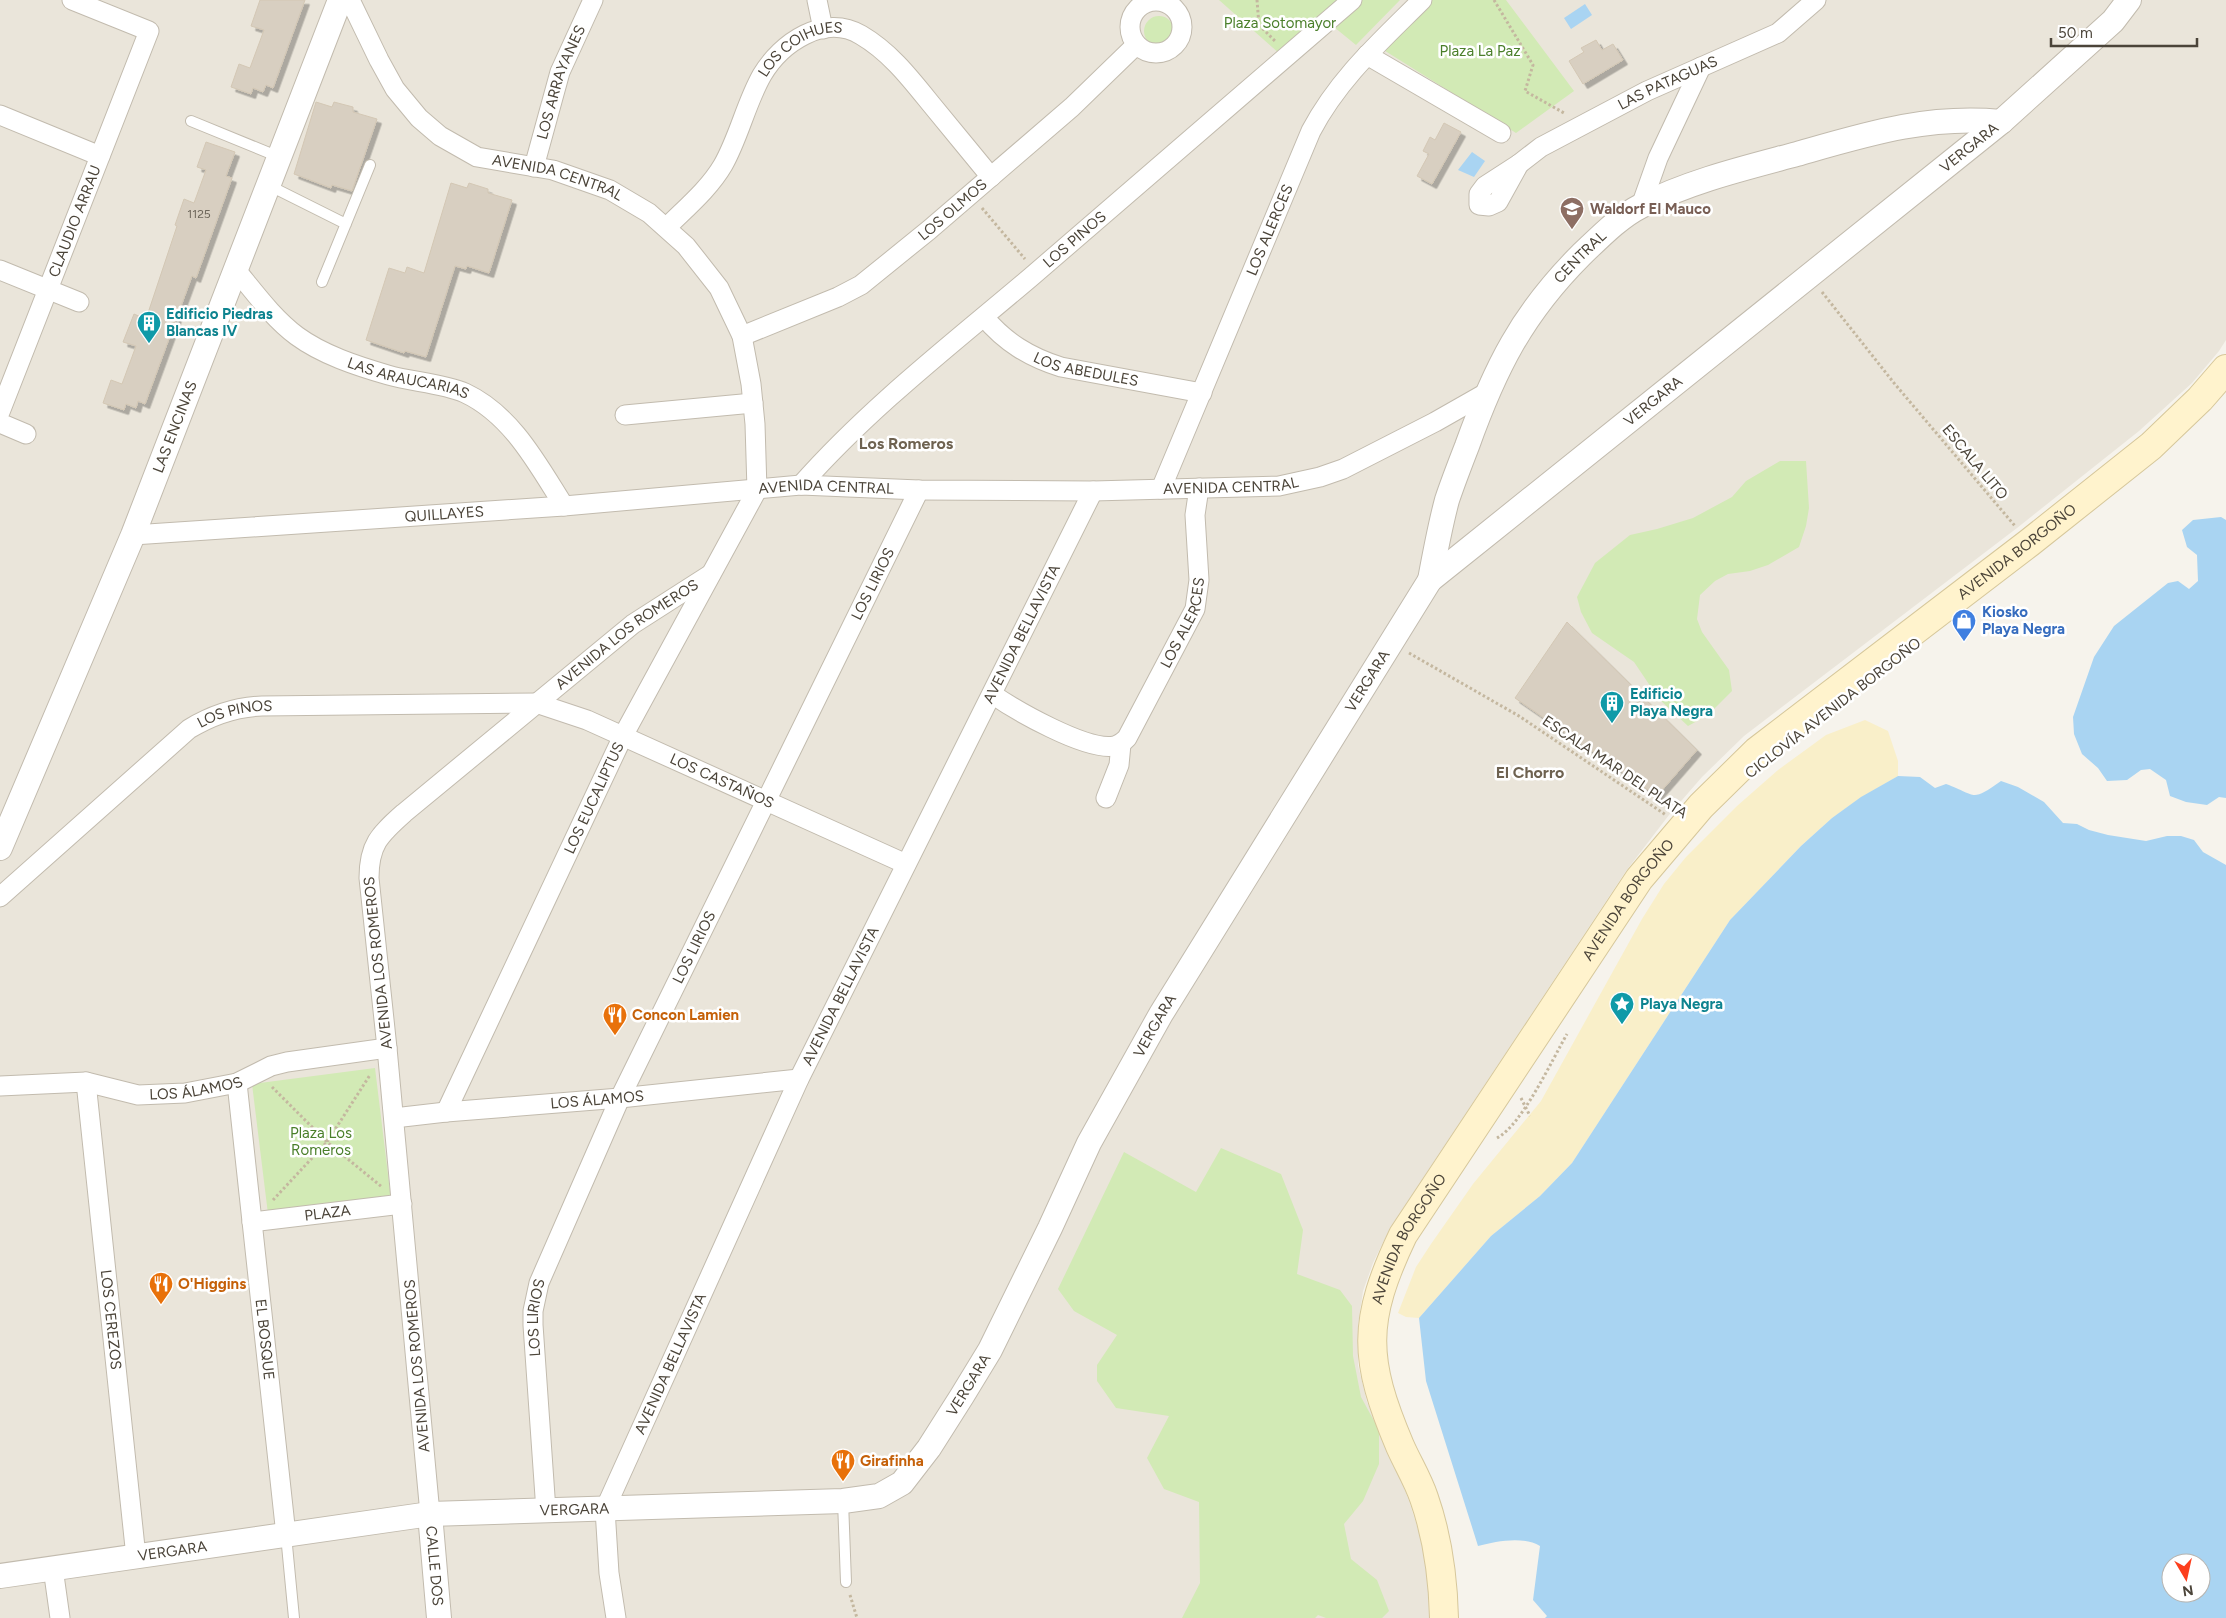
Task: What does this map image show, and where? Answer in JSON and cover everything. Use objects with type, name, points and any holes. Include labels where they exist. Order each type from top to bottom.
[{"type":"main road","name":"AVENIDA BORGOÑO","points":[[1444,1618],[1440,1556],[1433,1526],[1420,1488],[1384,1406],[1376,1377],[1372,1336],[1378,1295],[1387,1269],[1404,1235],[1639,879],[1683,826],[1757,751],[2029,543],[2151,446],[2200,399],[2226,369]]},
{"type":"street","name":"CLAUDIO ARRAU","points":[[0,412],[149,31],[72,0]]},
{"type":"street","name":"LAS ENCINAS","points":[[0,848],[133,535],[340,0]]},
{"type":"street","name":"AVENIDA CENTRAL","points":[[350,0],[391,82],[419,118],[440,136],[477,157],[572,175],[610,190],[630,201],[667,227],[686,246],[714,280],[732,311],[742,336],[753,403],[757,490],[801,485],[919,490],[1093,491],[1258,488],[1286,485],[1343,469],[1427,427],[1486,393]]},
{"type":"street","name":"LOS ARRAYANES","points":[[534,167],[560,72],[594,0]]},
{"type":"street","points":[[816,0],[823,29]]},
{"type":"street","name":"LOS PINOS","points":[[801,485],[834,447],[884,400],[984,317],[1352,0]]},
{"type":"street","name":"LOS ALERCES","points":[[1161,489],[1311,131],[1338,87],[1422,0]]},
{"type":"street","name":"LAS PATAGUAS","points":[[1519,164],[1541,147],[1647,91],[1778,33],[1816,0]]},
{"type":"street","name":"VERGARA","points":[[0,1576],[430,1514],[843,1501],[879,1496],[894,1488],[908,1476],[943,1426],[990,1350],[1089,1143],[1161,1014],[1430,580],[2001,122],[2114,22],[2129,0]]},
{"type":"street","points":[[1160,1],[1182,5],[1180,16],[1182,33],[1174,47],[1159,53],[1143,50],[1136,45],[1132,38],[1130,23],[1141,2],[1160,1]]},
{"type":"street","name":"LOS COIHUES","points":[[667,227],[689,206],[723,165],[745,110],[763,74],[774,60],[788,44],[799,37],[823,29],[839,29],[860,34],[887,53],[991,177]]},
{"type":"street","name":"LOS OLMOS","points":[[742,336],[861,285],[1072,107],[1136,45]]},
{"type":"street","points":[[1367,55],[1501,133]]},
{"type":"street","points":[[1640,206],[1658,158],[1701,67]]},
{"type":"street","points":[[0,115],[100,156]]},
{"type":"street","name":"CENTRAL","points":[[1430,580],[1447,500],[1486,393],[1510,346],[1543,297],[1588,248],[1613,226],[1640,206],[1713,177],[1903,126],[1956,120],[2001,122]]},
{"type":"street","points":[[0,270],[79,302]]},
{"type":"street","name":"LAS ARAUCARIAS","points":[[236,270],[269,311],[298,336],[321,350],[389,375],[465,393],[491,409],[520,438],[564,506]]},
{"type":"street","name":"LOS ABEDULES","points":[[984,317],[997,332],[1012,344],[1043,362],[1202,393]]},
{"type":"street","points":[[625,415],[753,403]]},
{"type":"street","points":[[0,423],[26,434]]},
{"type":"street","name":"LOS ALERCES","points":[[1106,798],[1119,765],[1121,744],[1127,738],[1195,609],[1199,580],[1195,515],[1198,488]]},
{"type":"street","name":"QUILLAYES","points":[[133,535],[564,506],[757,490]]},
{"type":"street","name":"LOS EUCALIPTUS","points":[[446,1112],[624,736],[757,490]]},
{"type":"street","name":"LOS LIRIOS","points":[[546,1511],[533,1340],[533,1311],[544,1270],[620,1098],[919,490]]},
{"type":"street","name":"AVENIDA BELLAVISTA","points":[[605,1509],[799,1079],[1093,491]]},
{"type":"street","name":"AVENIDA LOS ROMEROS","points":[[430,1514],[394,1118],[369,878],[369,860],[373,845],[384,830],[404,813],[633,624],[712,574]]},
{"type":"street","points":[[992,694],[1019,712],[1088,743],[1113,746],[1121,744]]},
{"type":"street","name":"LOS PINOS","points":[[0,897],[189,729],[217,714],[247,707],[262,706],[536,704]]},
{"type":"street","name":"LOS CASTAÑOS","points":[[536,704],[587,720],[624,736],[906,864]]},
{"type":"street","name":"LOS ÁLAMOS","points":[[0,1086],[86,1082],[138,1095],[216,1089],[237,1083],[258,1072],[288,1062],[387,1048]]},
{"type":"street","name":"LOS ÁLAMOS","points":[[394,1118],[620,1098],[799,1079]]},
{"type":"street","name":"LOS CEREZOS","points":[[86,1082],[136,1556]]},
{"type":"street","name":"EL BOSQUE","points":[[237,1083],[286,1535]]},
{"type":"street","name":"PLAZA","points":[[252,1222],[402,1204]]},
{"type":"street","points":[[605,1509],[609,1573],[616,1618]]},
{"type":"street","name":"CALLE DOS","points":[[430,1514],[439,1618]]},
{"type":"street","points":[[53,1568],[60,1618]]},
{"type":"lane","points":[[191,121],[279,157]]},
{"type":"lane","points":[[322,282],[370,165]]},
{"type":"lane","points":[[268,185],[346,224]]},
{"type":"lane","points":[[843,1501],[846,1582]]},
{"type":"lane","points":[[286,1535],[294,1618]]},
{"type":"path","points":[[1257,0],[1259,25],[1289,55]]},
{"type":"path","points":[[1494,0],[1533,65],[1525,91],[1584,124]]},
{"type":"path","points":[[971,194],[1036,272]]},
{"type":"path","name":"ESCALA LITO","points":[[1809,276],[1894,383],[2029,543]]},
{"type":"path","name":"ESCALA MAR DEL PLATA","points":[[1391,643],[1519,716],[1683,826]]},
{"type":"path","points":[[1489,1142],[1502,1135],[1509,1128],[1535,1090],[1571,1026]]},
{"type":"path","points":[[252,1222],[327,1142],[387,1048]]},
{"type":"path","points":[[258,1072],[327,1142],[402,1204]]},
{"type":"path","points":[[846,1582],[857,1618]]},
{"type":"shaded area","points":[[0,0],[2226,0],[2226,340],[2192,383],[2139,431],[2017,528],[1744,736],[1702,777],[1669,815],[1626,871],[1390,1228],[1373,1263],[1363,1291],[1358,1325],[1358,1365],[1367,1402],[1390,1452],[1422,1542],[1428,1581],[1429,1618],[0,1618]]},
{"type":"green space","name":"Plaza Sotomayor","points":[[1219,0],[1400,0],[1356,45],[1334,27],[1280,54]]},
{"type":"green space","name":"Plaza La Paz","points":[[1432,0],[1506,0],[1574,91],[1516,133],[1382,49]]},
{"type":"green space","points":[[1159,16],[1170,20],[1174,31],[1170,42],[1159,46],[1148,42],[1144,31],[1148,20]]},
{"type":"green space","points":[[1780,461],[1806,461],[1809,508],[1806,526],[1799,547],[1768,565],[1750,571],[1728,574],[1715,581],[1700,595],[1697,619],[1702,632],[1729,670],[1732,691],[1708,715],[1688,726],[1659,699],[1634,662],[1592,633],[1581,612],[1577,597],[1595,563],[1630,535],[1693,518],[1732,497],[1746,481]]},
{"type":"green space","name":"Plaza Los Romeros","points":[[375,1068],[391,1199],[268,1214],[252,1084]]},
{"type":"green space","points":[[1221,1148],[1281,1174],[1303,1230],[1297,1274],[1340,1290],[1352,1306],[1353,1356],[1361,1397],[1379,1430],[1379,1464],[1363,1501],[1344,1524],[1351,1559],[1377,1580],[1389,1611],[1382,1618],[1326,1618],[1318,1615],[1315,1618],[1182,1618],[1200,1583],[1199,1502],[1164,1489],[1147,1458],[1169,1416],[1116,1408],[1097,1381],[1097,1365],[1117,1335],[1074,1311],[1058,1289],[1124,1152],[1196,1192]]},
{"type":"sand","name":"Playa Negra","points":[[1865,720],[1888,731],[1898,761],[1898,776],[1862,797],[1832,818],[1801,846],[1730,920],[1572,1163],[1540,1196],[1491,1236],[1419,1318],[1406,1317],[1398,1313],[1416,1267],[1431,1244],[1473,1184],[1541,1101],[1642,919],[1664,884],[1686,857],[1737,806],[1778,770],[1826,735]]},
{"type":"water","points":[[1585,4],[1592,15],[1571,29],[1564,18]]},
{"type":"water","points":[[1472,152],[1485,161],[1474,177],[1458,170]]},
{"type":"water","points":[[2221,517],[2226,520],[2226,798],[2219,797],[2207,805],[2186,802],[2170,796],[2166,780],[2150,769],[2141,770],[2127,780],[2107,781],[2098,768],[2082,754],[2074,734],[2073,717],[2094,657],[2114,626],[2168,583],[2178,581],[2189,589],[2198,581],[2197,555],[2187,547],[2182,530],[2193,520]]},
{"type":"water","points":[[1898,776],[1920,777],[1935,788],[1946,784],[1973,795],[1984,792],[2001,781],[2018,787],[2044,802],[2063,823],[2077,824],[2089,830],[2108,835],[2146,841],[2167,836],[2181,836],[2194,840],[2203,852],[2226,865],[2226,1618],[1545,1618],[1547,1616],[1533,1600],[1540,1546],[1518,1540],[1501,1541],[1478,1546],[1426,1381],[1419,1318],[1491,1236],[1540,1196],[1572,1163],[1730,920],[1801,846],[1832,818],[1861,797]]},
{"type":"building","points":[[260,0],[305,0],[273,88],[266,85],[263,92],[253,88],[251,94],[231,87],[239,64],[250,68],[264,30],[251,26]]},
{"type":"building","points":[[1596,40],[1602,50],[1613,44],[1623,60],[1583,84],[1569,61],[1584,52],[1581,48]]},
{"type":"building","points":[[316,102],[332,107],[334,102],[353,107],[353,112],[377,119],[352,191],[332,185],[331,188],[294,174]]},
{"type":"building","points":[[1444,123],[1461,132],[1432,184],[1417,176],[1429,154],[1423,151],[1430,137],[1435,140]]},
{"type":"building","points":[[206,142],[235,152],[226,176],[232,178],[196,278],[192,276],[145,404],[138,401],[136,408],[126,404],[124,410],[103,403],[111,380],[122,384],[136,346],[123,342],[134,314],[146,319],[184,199],[194,203],[206,170],[197,167]]},
{"type":"building","points":[[451,183],[467,188],[469,183],[488,189],[488,193],[512,200],[489,273],[467,266],[466,269],[455,266],[426,357],[405,351],[404,353],[366,340],[389,268],[405,273],[407,267],[424,273]]},
{"type":"building","name":"Edificio Playa Negra","points":[[1567,622],[1697,750],[1657,796],[1515,698]]},
{"type":"place","name":"Waldorf El Mauco","points":[[1572,230]]},
{"type":"place","name":"Edificio Piedras Blancas IV","points":[[149,344]]},
{"type":"place","name":"Kiosko Playa Negra","points":[[1964,642]]},
{"type":"place","name":"Edificio Playa Negra","points":[[1612,724]]},
{"type":"place","name":"Playa Negra","points":[[1622,1025]]},
{"type":"place","name":"Concon Lamien","points":[[615,1036]]},
{"type":"place","name":"O'Higgins","points":[[161,1305]]},
{"type":"place","name":"Girafinha","points":[[843,1482]]},
{"type":"district","name":"Los Romeros","points":[[906,443]]},
{"type":"district","name":"El Chorro","points":[[1530,772]]}]
